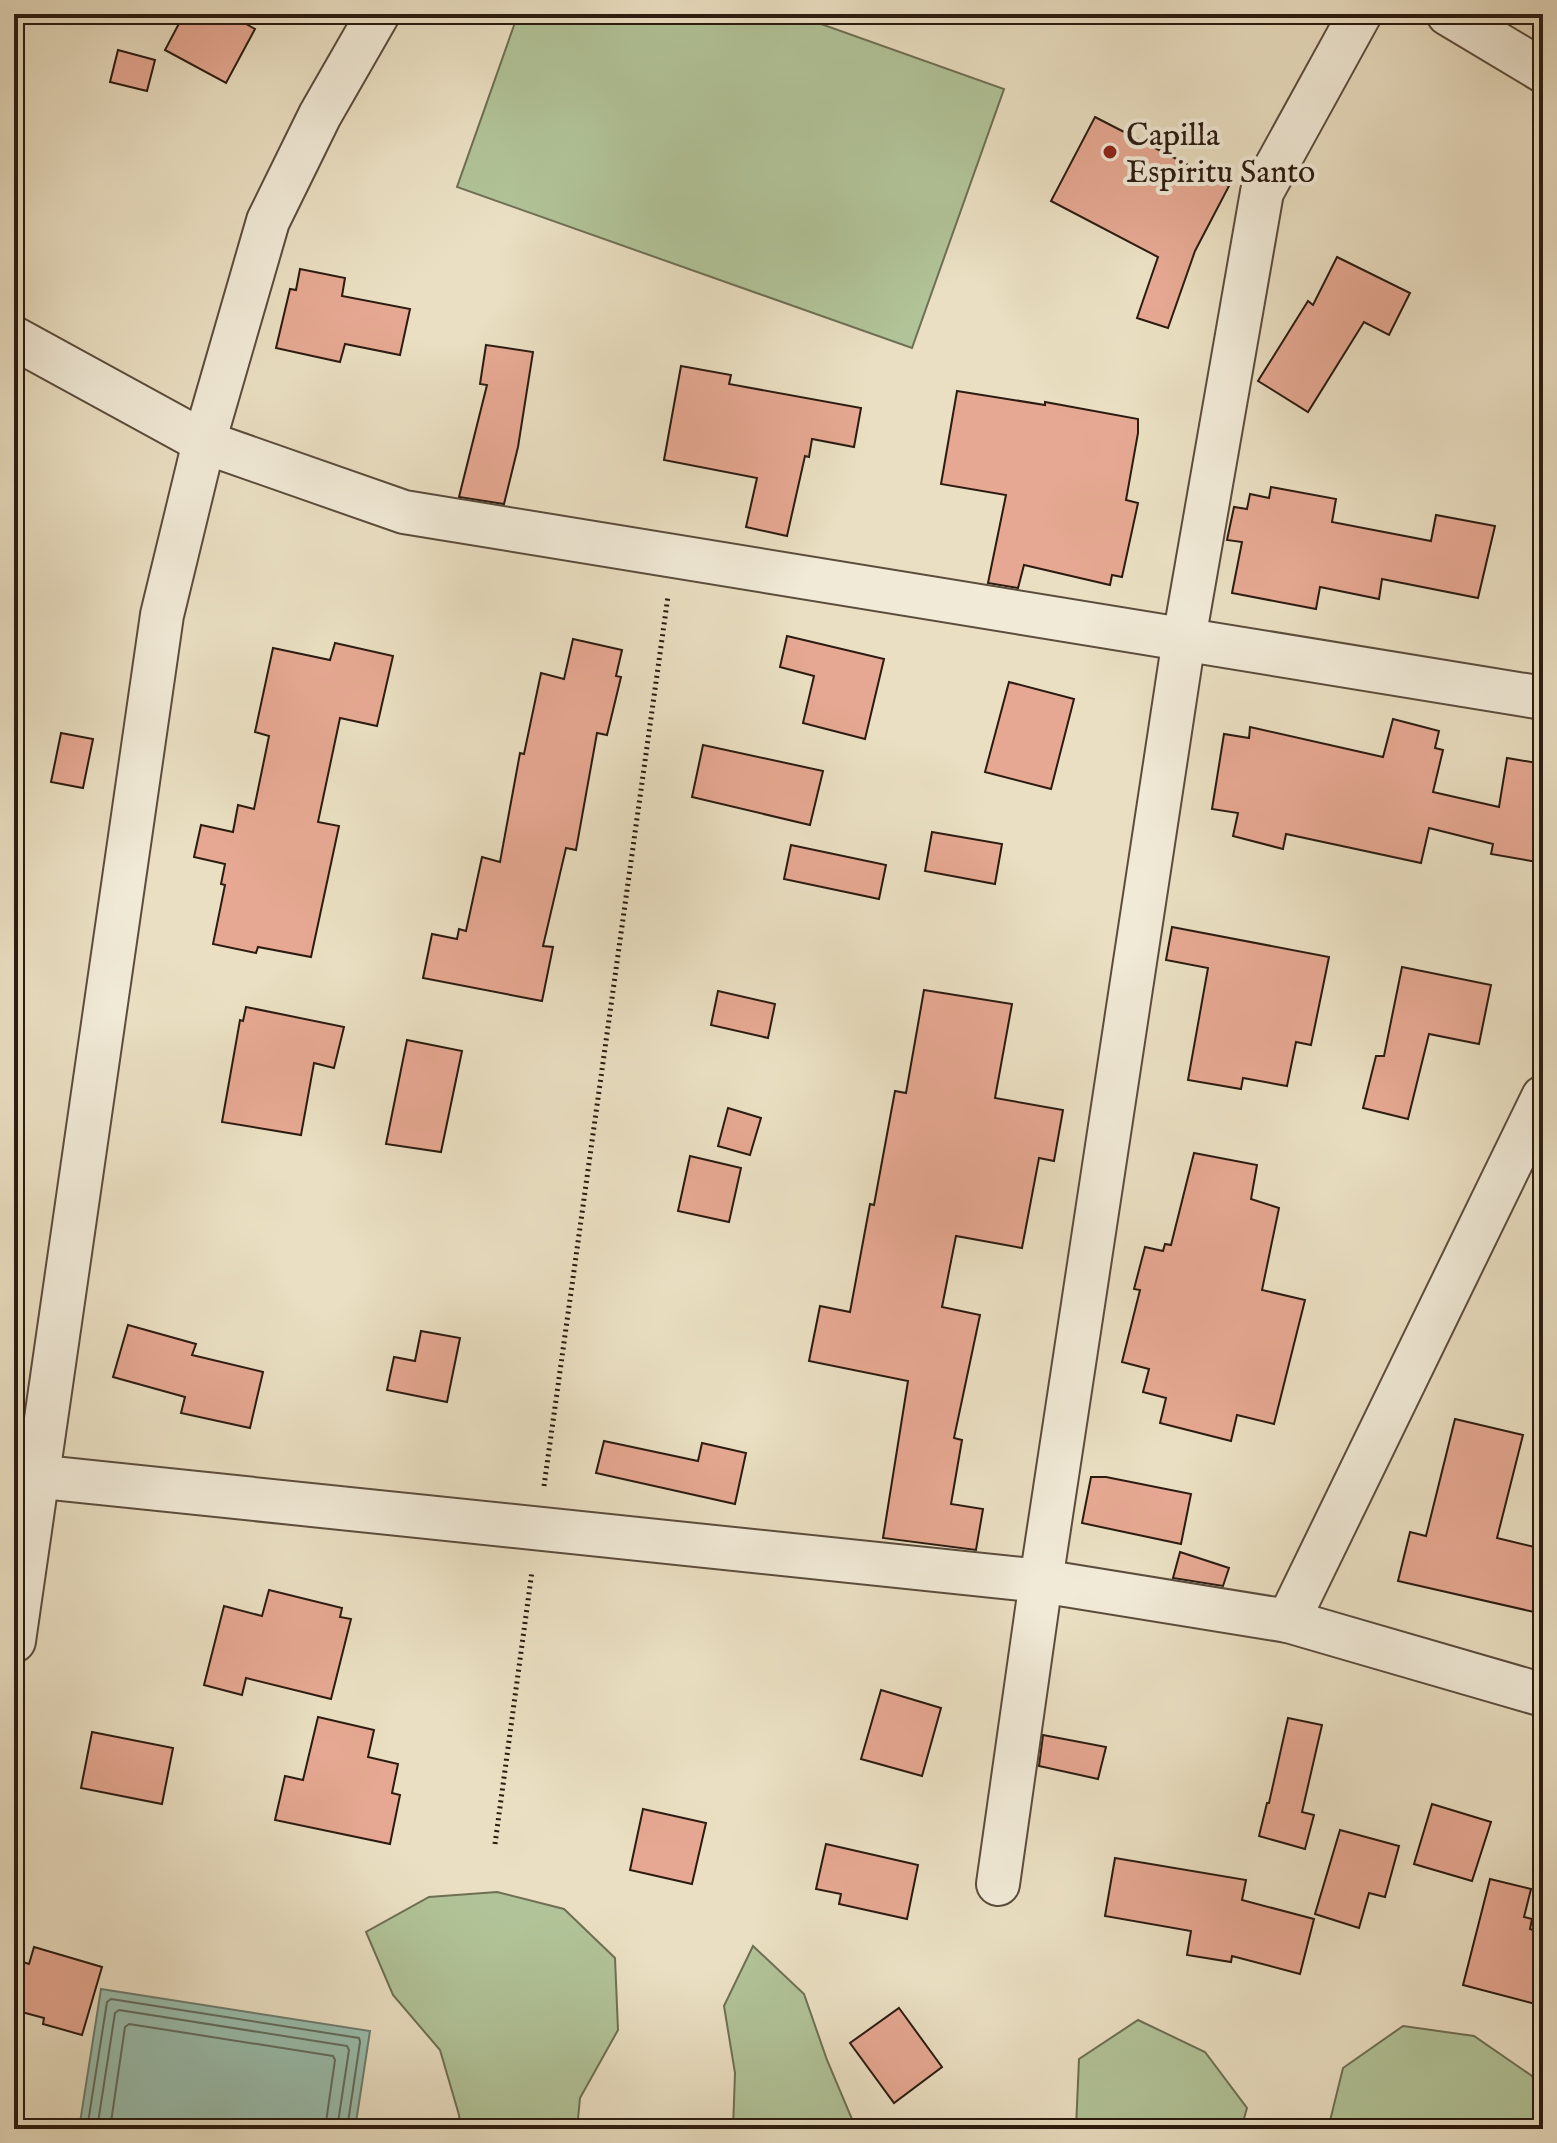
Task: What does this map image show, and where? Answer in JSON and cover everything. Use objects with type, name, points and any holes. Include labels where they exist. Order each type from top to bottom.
[{"type":"street","points":[[14,1641],[26,1476],[162,615],[204,442],[268,221],[320,115],[378,14]]},
{"type":"street","points":[[998,1884],[1184,639],[1262,192],[1360,14]]},
{"type":"street","points":[[1448,14],[1543,71]]},
{"type":"street","points":[[14,338],[204,442],[404,512],[1543,698]]},
{"type":"street","points":[[1288,1621],[1543,1097]]},
{"type":"street","points":[[26,1476],[1041,1581],[1288,1621],[1543,1695]]},
{"type":"path","points":[[495,1844],[674,556]]},
{"type":"shaded area","points":[[518,14],[793,14],[1004,89],[912,348],[457,187]]},
{"type":"shaded area","points":[[497,1892],[564,1909],[615,1958],[618,2030],[580,2098],[577,2129],[461,2129],[440,2050],[393,1995],[366,1932],[429,1897]]},
{"type":"shaded area","points":[[753,1946],[804,1994],[827,2060],[858,2129],[733,2129],[735,2073],[724,2006]]},
{"type":"shaded area","points":[[1138,2020],[1205,2052],[1247,2108],[1241,2129],[1076,2129],[1079,2059]]},
{"type":"shaded area","points":[[1403,2026],[1474,2036],[1532,2076],[1543,2099],[1543,2129],[1328,2129],[1343,2068]]},
{"type":"water","points":[[101,1989],[370,2031],[355,2129],[79,2129]]},
{"type":"building","points":[[184,14],[228,14],[255,29],[226,83],[165,50]]},
{"type":"building","points":[[118,50],[155,60],[147,91],[110,82]]},
{"type":"building","points":[[1095,117],[1229,186],[1195,251],[1168,328],[1137,318],[1158,257],[1051,201]]},
{"type":"building","points":[[1337,257],[1410,293],[1389,335],[1364,322],[1308,412],[1258,381],[1308,301],[1313,305]]},
{"type":"building","points":[[300,269],[345,278],[342,296],[410,309],[400,355],[345,344],[340,362],[276,348],[290,289],[296,290]]},
{"type":"building","points":[[486,345],[533,352],[518,447],[504,504],[459,497],[487,385],[480,384]]},
{"type":"building","points":[[681,366],[731,375],[729,384],[861,408],[854,447],[812,439],[809,457],[805,456],[787,536],[746,527],[757,478],[664,460]]},
{"type":"building","points":[[957,391],[1045,405],[1045,402],[1138,419],[1126,500],[1138,503],[1122,577],[1112,575],[1110,585],[1024,565],[1018,588],[988,583],[1006,495],[941,484]]},
{"type":"building","points":[[1271,487],[1336,499],[1332,522],[1431,541],[1436,515],[1495,526],[1478,598],[1382,579],[1379,599],[1320,587],[1316,609],[1232,593],[1242,542],[1227,540],[1234,507],[1247,509],[1250,494],[1269,498]]},
{"type":"building","points":[[787,636],[884,659],[865,739],[803,723],[814,676],[780,667]]},
{"type":"building","points":[[573,639],[622,650],[616,676],[621,677],[607,735],[597,733],[576,850],[566,848],[543,946],[553,947],[542,1001],[423,978],[432,934],[457,939],[459,929],[466,931],[482,857],[500,862],[520,753],[524,754],[541,673],[564,679]]},
{"type":"building","points":[[335,643],[393,656],[377,726],[340,718],[318,822],[339,826],[311,957],[258,947],[256,953],[213,944],[225,885],[221,884],[225,864],[194,857],[201,825],[233,832],[238,805],[254,809],[269,736],[255,732],[273,648],[330,660]]},
{"type":"building","points":[[1009,682],[1074,699],[1051,789],[985,772]]},
{"type":"building","points":[[1393,719],[1439,731],[1435,748],[1443,750],[1433,792],[1499,807],[1507,758],[1543,764],[1543,863],[1491,854],[1493,844],[1429,828],[1421,863],[1286,834],[1283,849],[1233,836],[1238,813],[1212,809],[1224,734],[1249,738],[1250,727],[1383,757]]},
{"type":"building","points":[[61,733],[93,739],[83,788],[51,782]]},
{"type":"building","points":[[703,745],[823,771],[810,825],[692,797]]},
{"type":"building","points":[[932,832],[1002,844],[995,884],[925,871]]},
{"type":"building","points":[[791,845],[886,865],[879,899],[784,879]]},
{"type":"building","points":[[1172,927],[1329,957],[1311,1045],[1296,1042],[1287,1086],[1243,1078],[1241,1089],[1188,1080],[1208,968],[1166,960]]},
{"type":"building","points":[[1402,967],[1491,985],[1479,1044],[1429,1034],[1408,1119],[1363,1108],[1376,1056],[1384,1056]]},
{"type":"building","points":[[924,990],[1012,1004],[995,1098],[1063,1110],[1054,1161],[1039,1158],[1022,1248],[956,1236],[942,1307],[980,1315],[954,1438],[962,1440],[951,1504],[983,1509],[976,1550],[883,1538],[908,1381],[809,1361],[820,1306],[850,1312],[895,1091],[906,1093]]},
{"type":"building","points":[[718,991],[775,1004],[768,1038],[711,1025]]},
{"type":"building","points":[[246,1007],[344,1027],[334,1068],[314,1063],[301,1135],[222,1122],[240,1020],[243,1021]]},
{"type":"building","points":[[407,1040],[462,1051],[441,1152],[386,1144]]},
{"type":"building","points":[[728,1108],[761,1118],[750,1155],[718,1146]]},
{"type":"building","points":[[1194,1153],[1257,1165],[1251,1199],[1279,1208],[1262,1290],[1305,1300],[1274,1424],[1237,1415],[1231,1441],[1160,1423],[1166,1398],[1143,1392],[1149,1369],[1122,1362],[1140,1290],[1134,1289],[1145,1247],[1163,1251],[1165,1244],[1171,1245]]},
{"type":"building","points":[[690,1156],[741,1168],[729,1222],[678,1211]]},
{"type":"building","points":[[128,1325],[196,1344],[192,1355],[263,1372],[250,1428],[181,1413],[185,1397],[113,1377]]},
{"type":"building","points":[[421,1331],[460,1338],[447,1402],[387,1390],[394,1357],[415,1361]]},
{"type":"building","points":[[1455,1419],[1523,1435],[1497,1538],[1543,1549],[1543,1614],[1398,1581],[1410,1532],[1426,1536]]},
{"type":"building","points":[[604,1441],[698,1461],[702,1443],[746,1453],[735,1504],[596,1473]]},
{"type":"building","points":[[1091,1477],[1106,1477],[1191,1494],[1181,1544],[1082,1523]]},
{"type":"building","points":[[1180,1552],[1229,1568],[1223,1586],[1173,1578]]},
{"type":"building","points":[[269,1590],[342,1608],[340,1617],[351,1619],[331,1699],[246,1678],[242,1695],[204,1685],[224,1606],[262,1616]]},
{"type":"building","points":[[881,1690],[941,1708],[922,1776],[861,1759]]},
{"type":"building","points":[[318,1717],[374,1730],[368,1757],[398,1764],[392,1793],[400,1795],[390,1844],[275,1820],[285,1776],[303,1780]]},
{"type":"building","points":[[1288,1718],[1322,1725],[1302,1812],[1314,1815],[1305,1849],[1259,1836]]},
{"type":"building","points":[[92,1732],[173,1748],[162,1804],[81,1788]]},
{"type":"building","points":[[1043,1735],[1106,1747],[1098,1779],[1039,1766]]},
{"type":"building","points":[[1432,1804],[1491,1822],[1472,1881],[1414,1864]]},
{"type":"building","points":[[643,1809],[706,1823],[692,1884],[630,1870]]},
{"type":"building","points":[[1340,1830],[1399,1846],[1385,1897],[1369,1893],[1359,1928],[1315,1914]]},
{"type":"building","points":[[826,1844],[918,1865],[907,1919],[839,1904],[841,1894],[816,1889]]},
{"type":"building","points":[[1115,1858],[1246,1880],[1242,1900],[1314,1919],[1300,1974],[1232,1956],[1231,1962],[1187,1955],[1191,1931],[1105,1916]]},
{"type":"building","points":[[1490,1879],[1531,1889],[1524,1917],[1532,1919],[1530,1929],[1543,1933],[1543,2006],[1463,1985]]},
{"type":"building","points":[[34,1947],[102,1967],[82,2035],[43,2024],[44,2018],[14,2010],[14,1993],[23,1962],[29,1964]]},
{"type":"building","points":[[899,2008],[942,2067],[894,2103],[850,2043]]},
{"type":"place","name":"Capilla Espiritu Santo","points":[[1110,152]]}]
